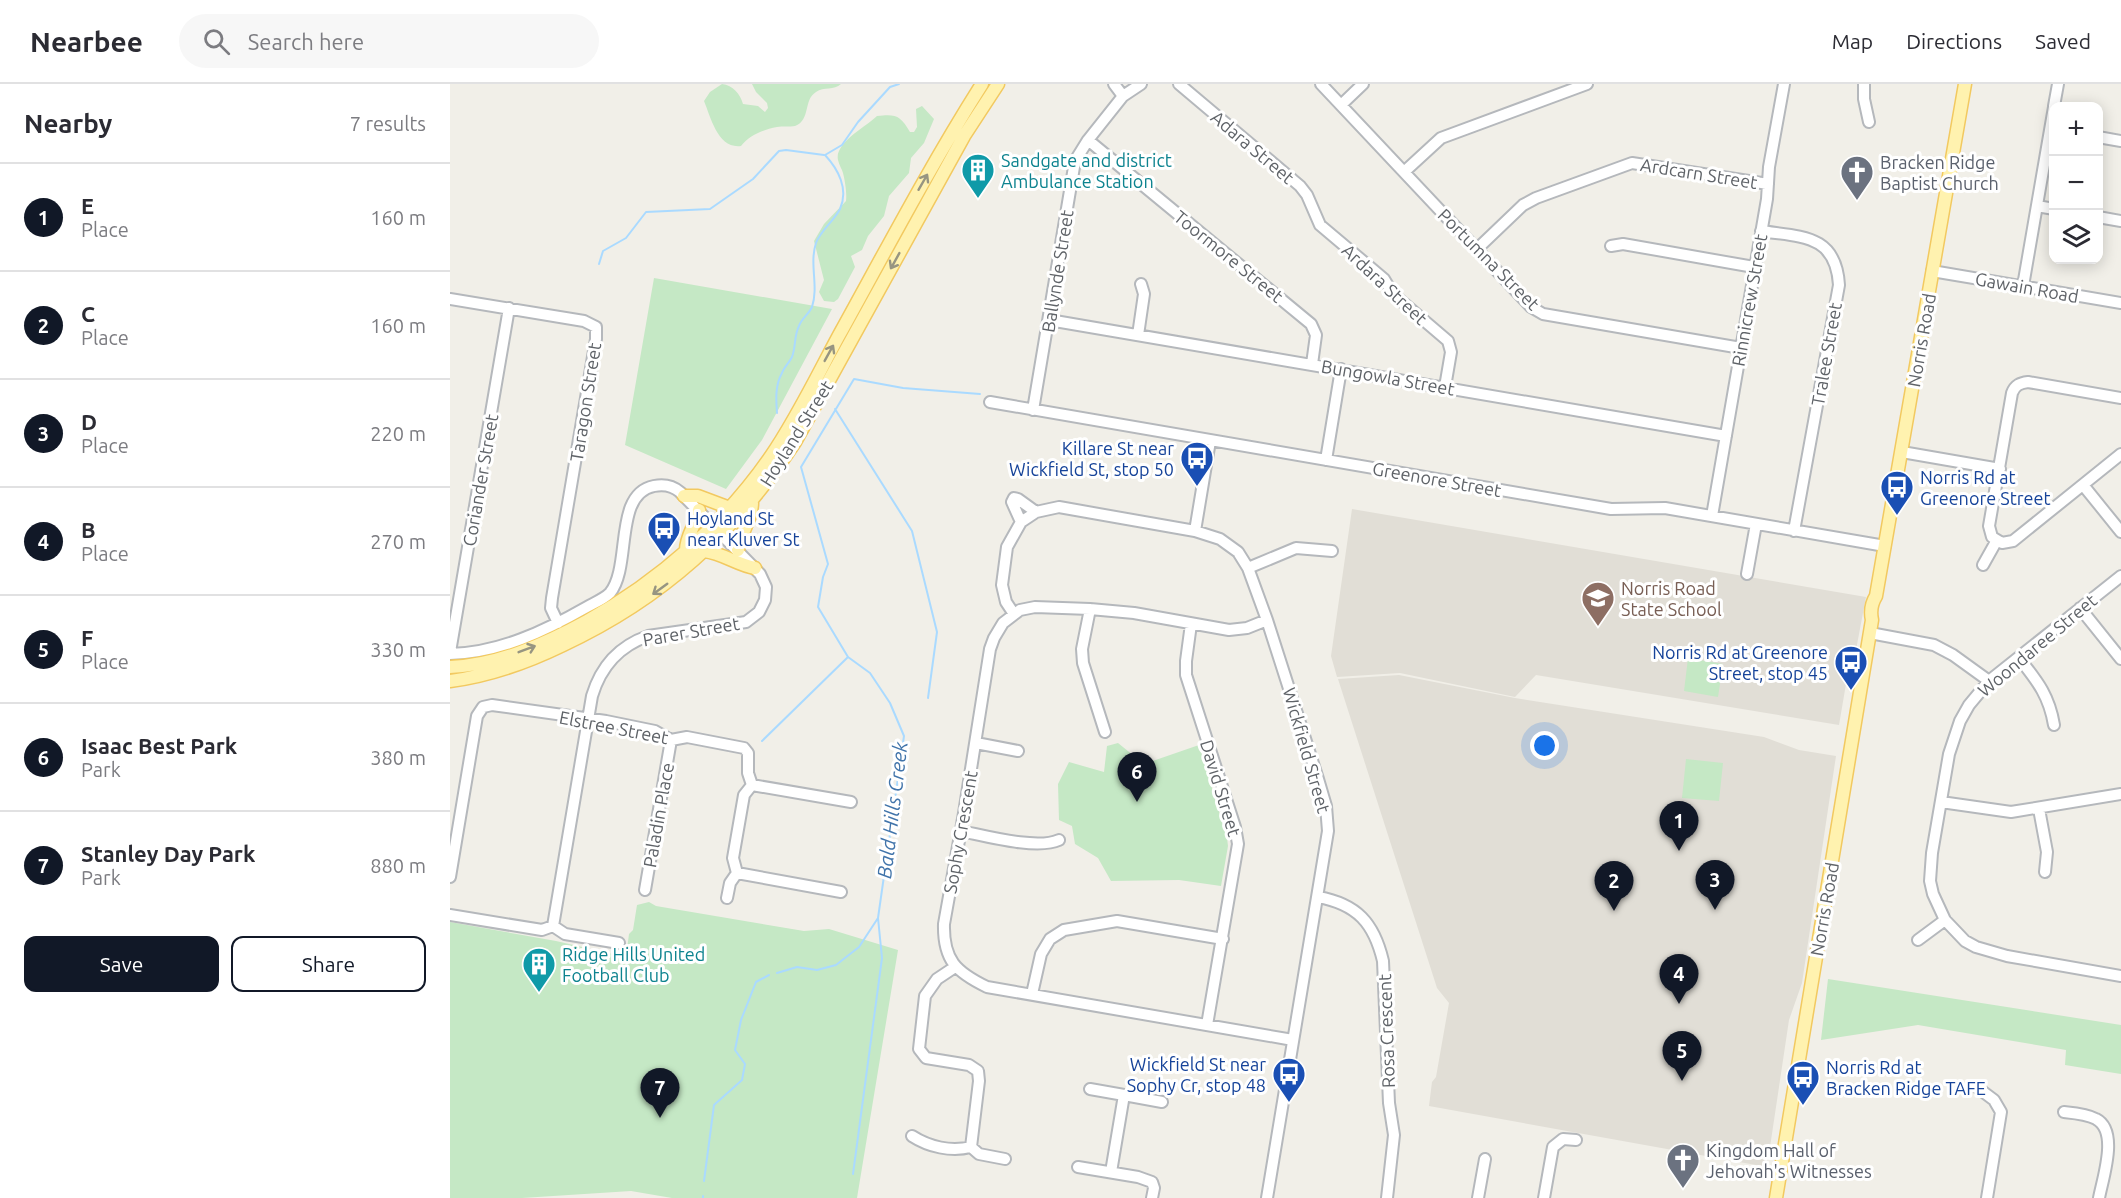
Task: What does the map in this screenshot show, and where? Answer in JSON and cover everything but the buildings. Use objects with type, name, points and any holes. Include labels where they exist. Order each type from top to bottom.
[{"type":"main road","name":"Hoyland Street","points":[[450,681],[512,666],[551,651],[594,630],[664,585],[705,551],[730,507],[772,455],[918,192],[982,84]]},
{"type":"main road","name":"Hoyland Street","points":[[450,667],[495,660],[570,630],[643,586],[752,502],[795,442],[964,136],[998,84]]},
{"type":"main road","name":"Norris Road","points":[[1776,1198],[1870,633],[1872,620],[1870,614],[1876,596],[1902,452],[1965,84]]},
{"type":"main road","points":[[684,496],[698,496],[730,507]]},
{"type":"main road","points":[[738,550],[740,539],[752,512],[752,502]]},
{"type":"main road","points":[[686,551],[686,543],[699,510]]},
{"type":"main road","points":[[705,551],[755,568]]},
{"type":"street","points":[[1114,84],[1124,96]]},
{"type":"street","name":"Ballynde Street","points":[[1033,410],[1075,161],[1088,140],[1124,96],[1141,84]]},
{"type":"street","name":"Adara Street","points":[[1179,84],[1300,186]]},
{"type":"street","name":"Portumna Street","points":[[1321,84],[1531,307],[1543,314],[1742,348]]},
{"type":"street","points":[[1341,105],[1363,84]]},
{"type":"street","points":[[1404,172],[1441,138],[1587,84]]},
{"type":"street","name":"Rinnicrew Street","points":[[1712,516],[1742,348],[1784,84]]},
{"type":"street","points":[[1864,84],[1864,99],[1869,122]]},
{"type":"street","points":[[2055,102],[2058,84]]},
{"type":"street","points":[[2103,138],[2121,141]]},
{"type":"street","name":"Toormore Street","points":[[1088,140],[1311,324],[1316,335],[1312,364]]},
{"type":"street","points":[[2023,286],[2049,144]]},
{"type":"street","name":"Ardcarn Street","points":[[1477,249],[1523,205],[1632,162],[1768,184]]},
{"type":"street","name":"Ardara Street","points":[[1300,186],[1307,195],[1320,225],[1384,279],[1393,294],[1448,341],[1451,352],[1445,387]]},
{"type":"street","points":[[2037,206],[2049,208]]},
{"type":"street","points":[[2103,218],[2121,221]]},
{"type":"street","name":"Tralee Street","points":[[1761,231],[1809,238],[1822,244],[1832,256],[1838,271],[1839,285],[1794,531]]},
{"type":"street","points":[[1611,246],[1623,244],[1754,267]]},
{"type":"street","name":"Gawain Road","points":[[1932,271],[2121,303]]},
{"type":"street","points":[[1138,335],[1144,294],[1142,284]]},
{"type":"street","name":"Taragon Street","points":[[450,299],[584,321],[596,327],[596,339],[552,598],[552,608],[558,623]]},
{"type":"street","name":"Coriander Street","points":[[450,653],[509,308]]},
{"type":"street","name":"Bungowla Street","points":[[1049,320],[1726,436]]},
{"type":"street","points":[[1326,460],[1341,369]]},
{"type":"street","points":[[2121,398],[2016,381],[1989,526],[1992,537],[2002,543],[2013,541],[2121,454]]},
{"type":"street","name":"Greenore Street","points":[[990,402],[1611,509],[1665,508],[1885,546]]},
{"type":"street","points":[[1195,531],[1210,441]]},
{"type":"street","points":[[1902,452],[2000,469]]},
{"type":"street","points":[[2083,484],[2121,532]]},
{"type":"street","points":[[450,653],[470,653],[505,644],[558,623],[608,595],[618,582],[629,511],[634,499],[646,488],[662,485],[675,488],[684,496]]},
{"type":"street","name":"Parer Street","points":[[553,926],[592,696],[598,679],[608,663],[628,645],[648,636],[738,624],[753,618],[764,605],[766,594],[764,580],[738,550],[684,496]]},
{"type":"street","points":[[1021,522],[1012,502],[1014,498],[1036,512]]},
{"type":"street","name":"Wickfield Street","points":[[1014,614],[1006,602],[1002,585],[1007,547],[1021,522],[1036,512],[1059,507],[1195,531],[1220,539],[1238,552],[1248,568],[1267,620],[1326,806],[1328,831],[1267,1198]]},
{"type":"street","points":[[1747,574],[1756,524]]},
{"type":"street","points":[[1983,565],[1996,540]]},
{"type":"street","points":[[1248,568],[1296,548],[1332,551]]},
{"type":"street","name":"Woondaree Street","points":[[2121,576],[1989,681],[1969,705],[1960,721],[1949,754],[1932,853],[1930,880],[1935,901],[1945,920],[1965,941],[1990,953],[2121,976]]},
{"type":"street","points":[[1014,614],[1020,610],[1035,607],[1090,609],[1134,613],[1229,630],[1247,628],[1267,620]]},
{"type":"street","points":[[2080,608],[2121,659]]},
{"type":"street","points":[[1090,609],[1082,649],[1083,663],[1105,732]]},
{"type":"street","name":"Sophy Crescent","points":[[955,967],[944,939],[944,924],[990,649],[1000,627],[1014,614]]},
{"type":"street","name":"David Street","points":[[1191,624],[1186,675],[1238,838],[1238,850],[1207,1025]]},
{"type":"street","points":[[1870,633],[1934,645],[1953,655],[1989,681]]},
{"type":"street","points":[[2019,658],[2044,691],[2054,725]]},
{"type":"street","name":"Elstree Street","points":[[450,877],[477,716],[483,707],[496,705],[655,731],[671,740],[687,737],[744,748],[748,753],[748,773],[752,785]]},
{"type":"street","name":"Paladin Place","points":[[645,890],[671,740]]},
{"type":"street","points":[[976,743],[1018,751]]},
{"type":"street","points":[[726,898],[730,883],[737,873],[733,858],[744,795],[752,785],[851,802]]},
{"type":"street","points":[[1941,802],[2011,812],[2121,794]]},
{"type":"street","points":[[2039,809],[2047,852],[2045,872]]},
{"type":"street","points":[[961,831],[1035,844],[1050,844],[1059,840]]},
{"type":"street","points":[[737,873],[841,892]]},
{"type":"street","name":"Rosa Crescent","points":[[1318,897],[1344,903],[1352,908],[1366,921],[1381,955],[1389,1103],[1394,1135],[1387,1198]]},
{"type":"street","points":[[450,915],[542,930],[553,926],[565,934],[619,943]]},
{"type":"street","points":[[1918,940],[1945,920]]},
{"type":"street","points":[[1032,994],[1041,954],[1050,939],[1064,930],[1117,921],[1223,939]]},
{"type":"street","points":[[971,1147],[979,1081],[978,1071],[969,1065],[926,1058],[919,1049],[918,1043],[925,996],[937,979],[955,967],[966,977],[987,987],[1293,1040]]},
{"type":"street","points":[[1978,1088],[1994,1100],[2001,1112],[1987,1198]]},
{"type":"street","points":[[1090,1089],[1162,1102]]},
{"type":"street","points":[[1111,1173],[1124,1095]]},
{"type":"street","points":[[2064,1112],[2095,1118],[2106,1128],[2109,1144],[2099,1198]]},
{"type":"street","points":[[912,1136],[925,1144],[960,1150],[971,1147]]},
{"type":"street","points":[[1544,1198],[1553,1147],[1563,1139],[1576,1140]]},
{"type":"street","points":[[971,1147],[979,1154],[1005,1159]]},
{"type":"street","points":[[1478,1198],[1485,1159]]},
{"type":"street","points":[[1078,1167],[1138,1177],[1152,1182],[1154,1188],[1152,1198]]},
{"type":"shaded area","name":"Norris Road State School","points":[[1352,509],[1866,597],[1839,725],[1536,675],[1515,697],[1400,673],[1337,677],[1331,656]]},
{"type":"shaded area","points":[[1399,675],[1515,698],[1764,737],[1799,750],[1836,756],[1802,983],[1789,1020],[1767,1167],[1429,1106],[1449,1003],[1437,988],[1338,679]]},
{"type":"green space","points":[[722,84],[736,91],[743,104],[758,106],[765,112],[768,108],[767,103],[756,92],[752,84],[841,84],[819,90],[812,96],[803,119],[795,126],[761,131],[741,146],[733,146],[726,143],[716,131],[704,101],[710,92]]},
{"type":"green space","points":[[922,106],[934,119],[924,143],[911,158],[909,173],[889,196],[884,216],[868,236],[862,250],[851,256],[855,267],[838,299],[834,302],[824,301],[819,292],[824,280],[814,241],[824,224],[846,201],[843,171],[838,160],[841,147],[852,135],[877,116],[897,117],[910,132],[914,132],[917,127],[916,109]]},
{"type":"green space","points":[[654,278],[832,309],[762,440],[726,489],[625,445]]},
{"type":"green space","points":[[1688,658],[1723,664],[1718,697],[1684,691]]},
{"type":"green space","points":[[1118,743],[1144,764],[1199,745],[1227,838],[1228,846],[1221,886],[1179,880],[1111,881],[1098,858],[1075,844],[1072,826],[1059,820],[1058,784],[1069,762],[1104,772],[1107,746]]},
{"type":"green space","points":[[1686,759],[1723,763],[1719,801],[1682,798]]},
{"type":"green space","points":[[649,902],[656,906],[804,931],[829,929],[898,950],[857,1198],[672,1198],[631,1191],[522,1198],[450,1198],[450,922],[556,941],[626,957],[629,934],[633,930],[637,905]]},
{"type":"green space","points":[[1828,979],[2121,1025],[2121,1074],[2065,1065],[2066,1050],[1918,1025],[1821,1040]]},
{"type":"waterway","name":"Bald Hills Creek","points":[[777,413],[778,382],[792,357],[800,323],[811,310],[814,299],[813,259],[816,243],[840,209],[842,202],[841,180],[825,155],[842,145],[858,122],[890,87],[899,84]]},
{"type":"waterway","points":[[599,264],[603,251],[626,238],[646,212],[710,209],[753,179],[779,151],[824,155]]},
{"type":"waterway","name":"Bald Hills Creek","points":[[777,973],[797,967],[817,970],[836,965],[859,947],[878,918],[904,736],[890,703],[870,673],[848,657],[818,607],[823,577],[828,564],[801,467],[854,379],[903,388],[980,394]]},
{"type":"waterway","points":[[835,409],[912,531],[937,632],[928,698]]},
{"type":"waterway","points":[[762,741],[848,657]]},
{"type":"waterway","points":[[853,1174],[882,958],[878,918]]},
{"type":"waterway","name":"Bald Hills Creek","points":[[704,1181],[714,1105],[742,1080],[745,1064],[735,1050],[741,1020],[756,982],[769,975]]},
{"type":"place","name":"Sandgate and district Ambulance Station","points":[[978,199]]},
{"type":"place","name":"Bracken Ridge Baptist Church","points":[[1857,201]]},
{"type":"place","name":"Killare St near Wickfield St, stop 50","points":[[1197,487]]},
{"type":"place","name":"Norris Rd at Greenore Street","points":[[1897,516]]},
{"type":"place","name":"Hoyland St near Kluver St","points":[[664,557]]},
{"type":"place","name":"Norris Road State School","points":[[1598,627]]},
{"type":"place","name":"Norris Rd at Greenore Street, stop 45","points":[[1851,691]]},
{"type":"place","name":"Isaac Best Park","points":[[1137,802]]},
{"type":"place","name":"E","points":[[1679,851]]},
{"type":"place","name":"D","points":[[1715,910]]},
{"type":"place","name":"C","points":[[1614,911]]},
{"type":"place","name":"Ridge Hills United Football Club","points":[[539,993]]},
{"type":"place","name":"B","points":[[1679,1004]]},
{"type":"place","name":"F","points":[[1682,1081]]},
{"type":"place","name":"Wickfield St near Sophy Cr, stop 48","points":[[1289,1103]]},
{"type":"place","name":"Norris Rd at Bracken Ridge TAFE","points":[[1803,1106]]},
{"type":"place","name":"Stanley Day Park","points":[[660,1118]]},
{"type":"place","name":"Kingdom Hall of Jehovah's Witnesses","points":[[1683,1189]]}]
